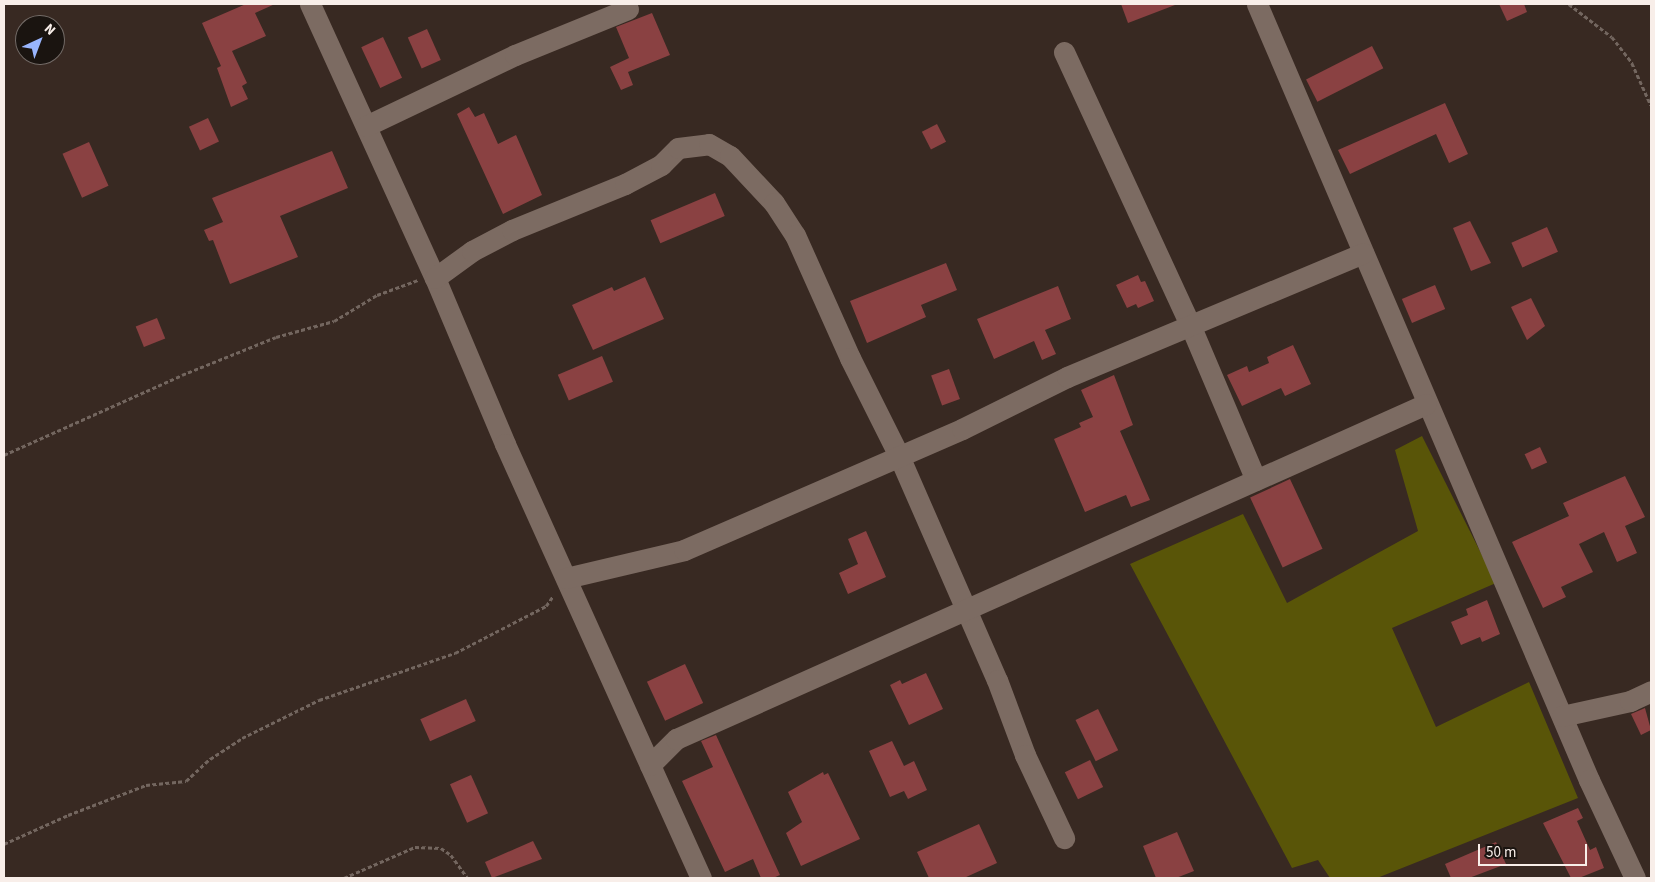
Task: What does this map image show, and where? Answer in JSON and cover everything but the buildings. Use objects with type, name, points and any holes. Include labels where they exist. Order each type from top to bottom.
[{"type":"street","points":[[310,4],[436,278],[566,578],[702,878]]},
{"type":"street","points":[[1256,4],[1426,404],[1635,878]]},
{"type":"street","points":[[366,126],[515,55],[628,9]]},
{"type":"street","points":[[1064,52],[1191,326],[1256,480]]},
{"type":"street","points":[[436,278],[472,251],[512,230],[661,165],[678,148],[709,144],[730,156],[774,203],[795,235],[850,358],[899,456],[1064,838]]},
{"type":"street","points":[[566,578],[684,550],[899,456],[1068,377],[1363,252]]},
{"type":"street","points":[[650,765],[676,739],[965,608],[1426,404]]},
{"type":"street","points":[[1562,716],[1630,701],[1651,692]]},
{"type":"path","points":[[1569,4],[1612,37],[1632,63],[1651,105]]},
{"type":"path","points":[[4,455],[182,375],[276,337],[334,321],[408,281],[436,278]]},
{"type":"path","points":[[4,844],[68,814],[146,785],[186,781],[210,759],[242,738],[319,700],[455,653],[546,606],[566,578]]},
{"type":"path","points":[[344,878],[415,847],[441,848],[451,854],[468,878]]},
{"type":"shaded area","points":[[1422,436],[1496,583],[1392,628],[1436,727],[1529,682],[1578,798],[1377,878],[1330,878],[1318,860],[1292,868],[1130,564],[1243,514],[1287,603],[1418,531],[1395,450]]}]
